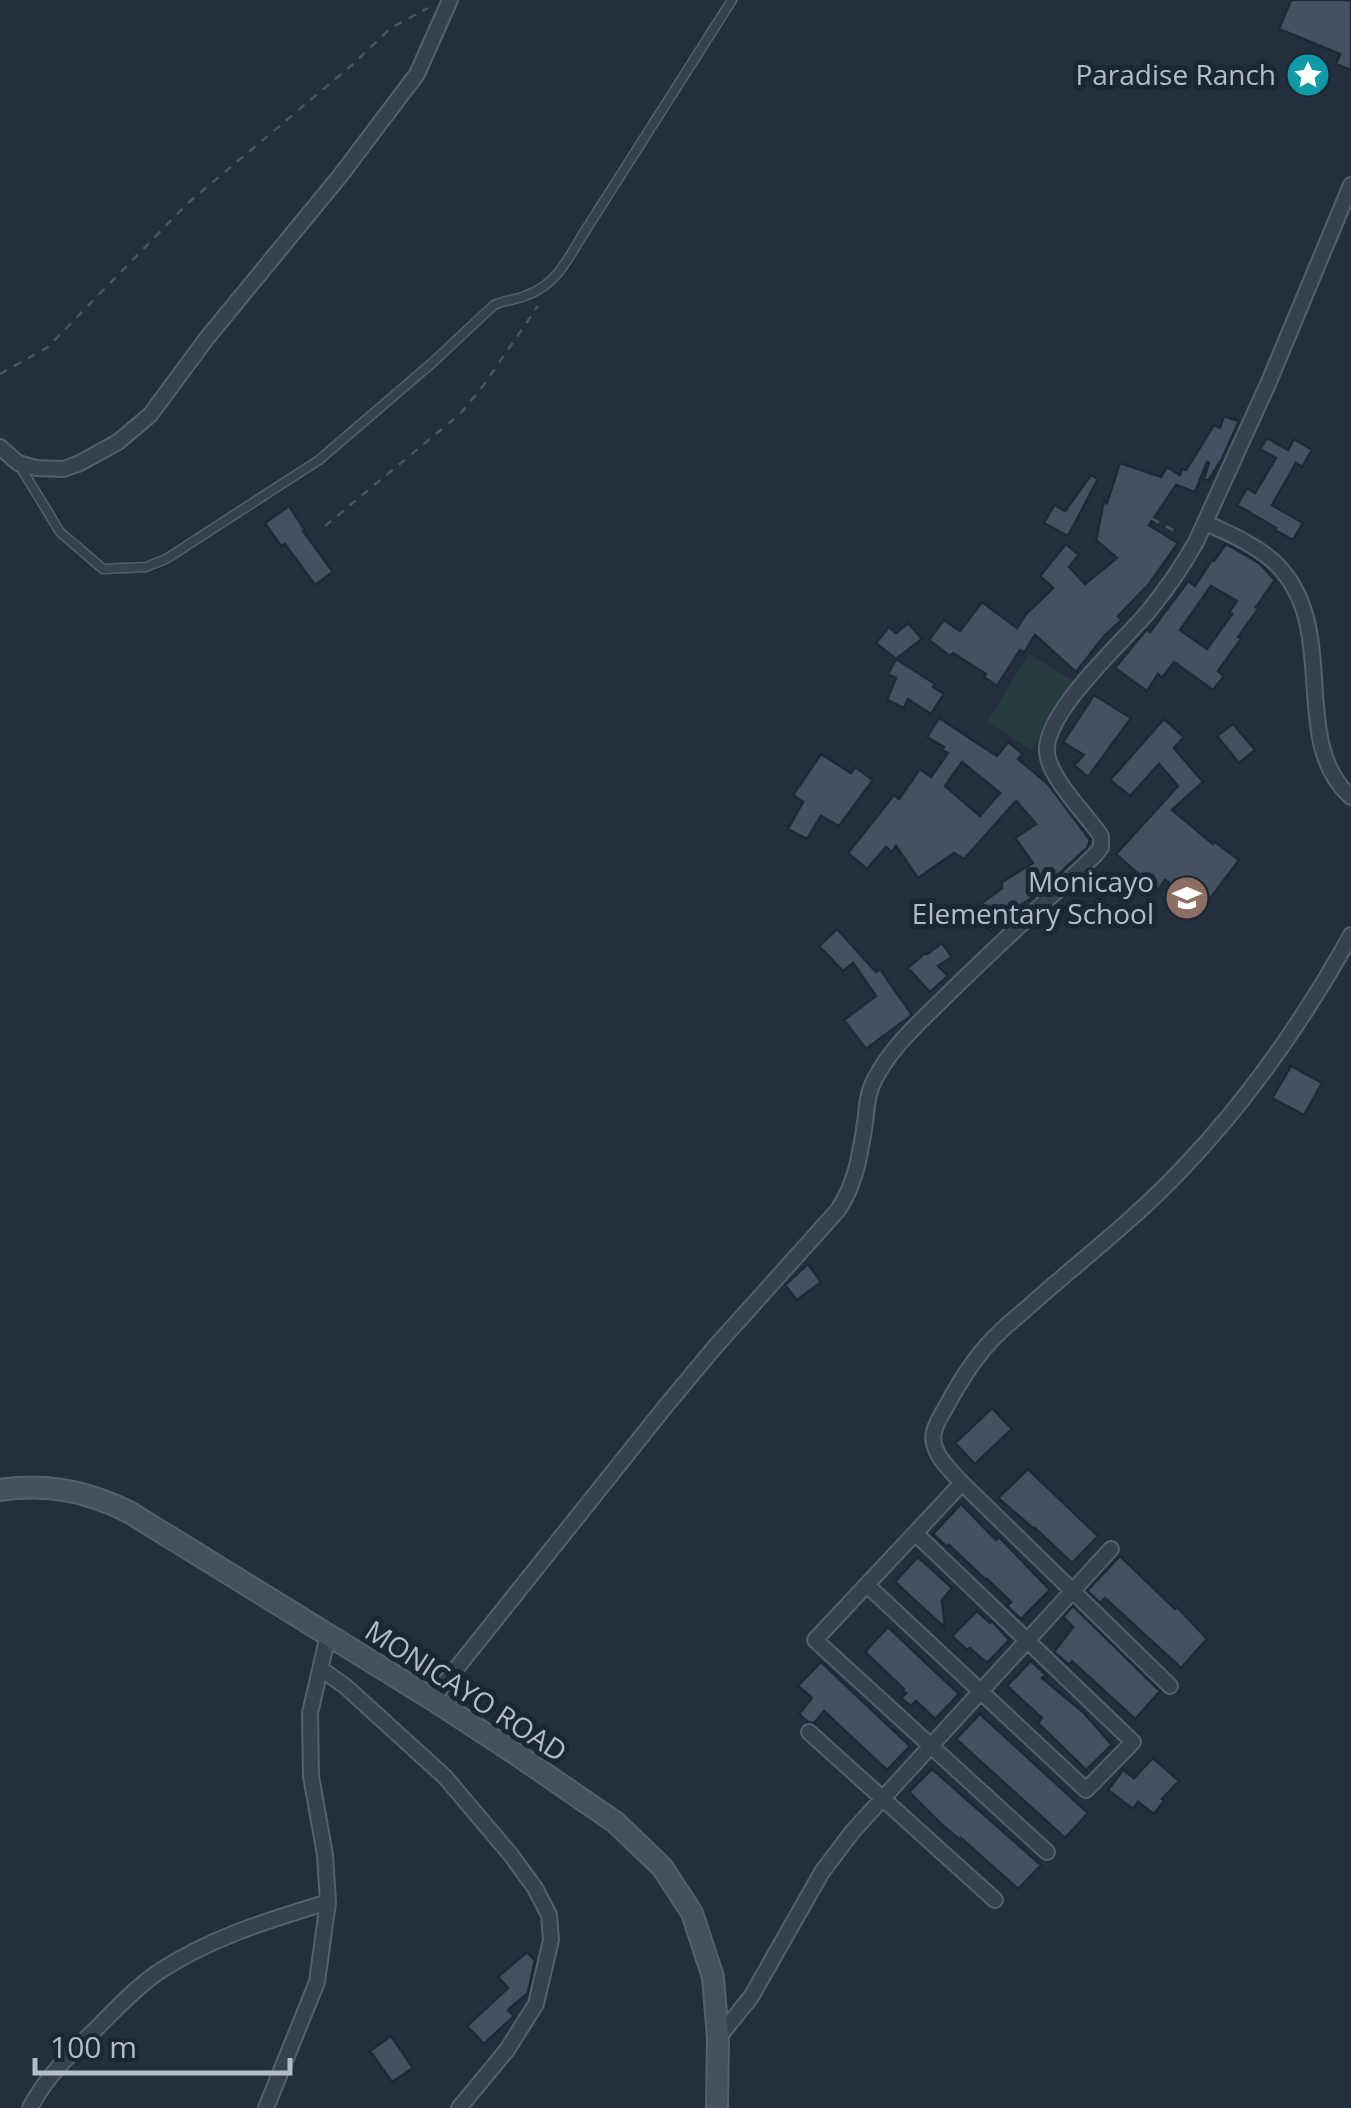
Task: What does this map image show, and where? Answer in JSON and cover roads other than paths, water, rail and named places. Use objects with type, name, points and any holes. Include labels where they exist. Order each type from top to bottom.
[{"type":"main road","name":"MONICAYO ROAD","points":[[0,1490],[50,1487],[104,1500],[177,1540],[432,1699],[615,1822],[662,1867],[692,1913],[713,1977],[718,2038],[716,2108]]},
{"type":"street","points":[[0,448],[18,464],[63,469],[118,442],[150,415],[417,74],[450,0]]},
{"type":"street","points":[[432,1699],[665,1407],[838,1210],[855,1179],[867,1102],[873,1081],[884,1064],[940,1001],[1101,847],[1101,836],[1051,765],[1047,750],[1052,726],[1088,678],[1146,615],[1196,542],[1351,186]]},
{"type":"street","points":[[1206,523],[1261,550],[1291,581],[1309,624],[1320,737],[1336,778],[1351,797]]},
{"type":"street","points":[[1170,1686],[962,1483],[935,1448],[932,1437],[956,1389],[990,1342],[1149,1203],[1248,1091],[1322,987],[1351,934]]},
{"type":"street","points":[[962,1483],[816,1640],[1047,1852]]},
{"type":"street","points":[[866,1585],[1086,1790],[1133,1742],[915,1533]]},
{"type":"street","points":[[718,2038],[751,1997],[822,1872],[853,1831],[1111,1549]]},
{"type":"street","points":[[266,2108],[318,1982],[328,1902],[310,1776],[310,1713],[328,1635]]},
{"type":"street","points":[[321,1670],[344,1686],[444,1777],[511,1855],[549,1916],[551,1940],[536,2004],[507,2050],[458,2108]]},
{"type":"street","points":[[809,1732],[996,1900]]},
{"type":"street","points":[[30,2108],[36,2094],[66,2057],[156,1974],[244,1928],[328,1902]]},
{"type":"lane","points":[[18,464],[60,532],[103,569],[146,567],[166,558],[319,460],[494,305],[525,297],[561,272],[732,0]]},
{"type":"place","name":"Paradise Ranch","points":[[1308,75]]},
{"type":"place","name":"Monicayo Elementary School","points":[[1187,898]]}]
